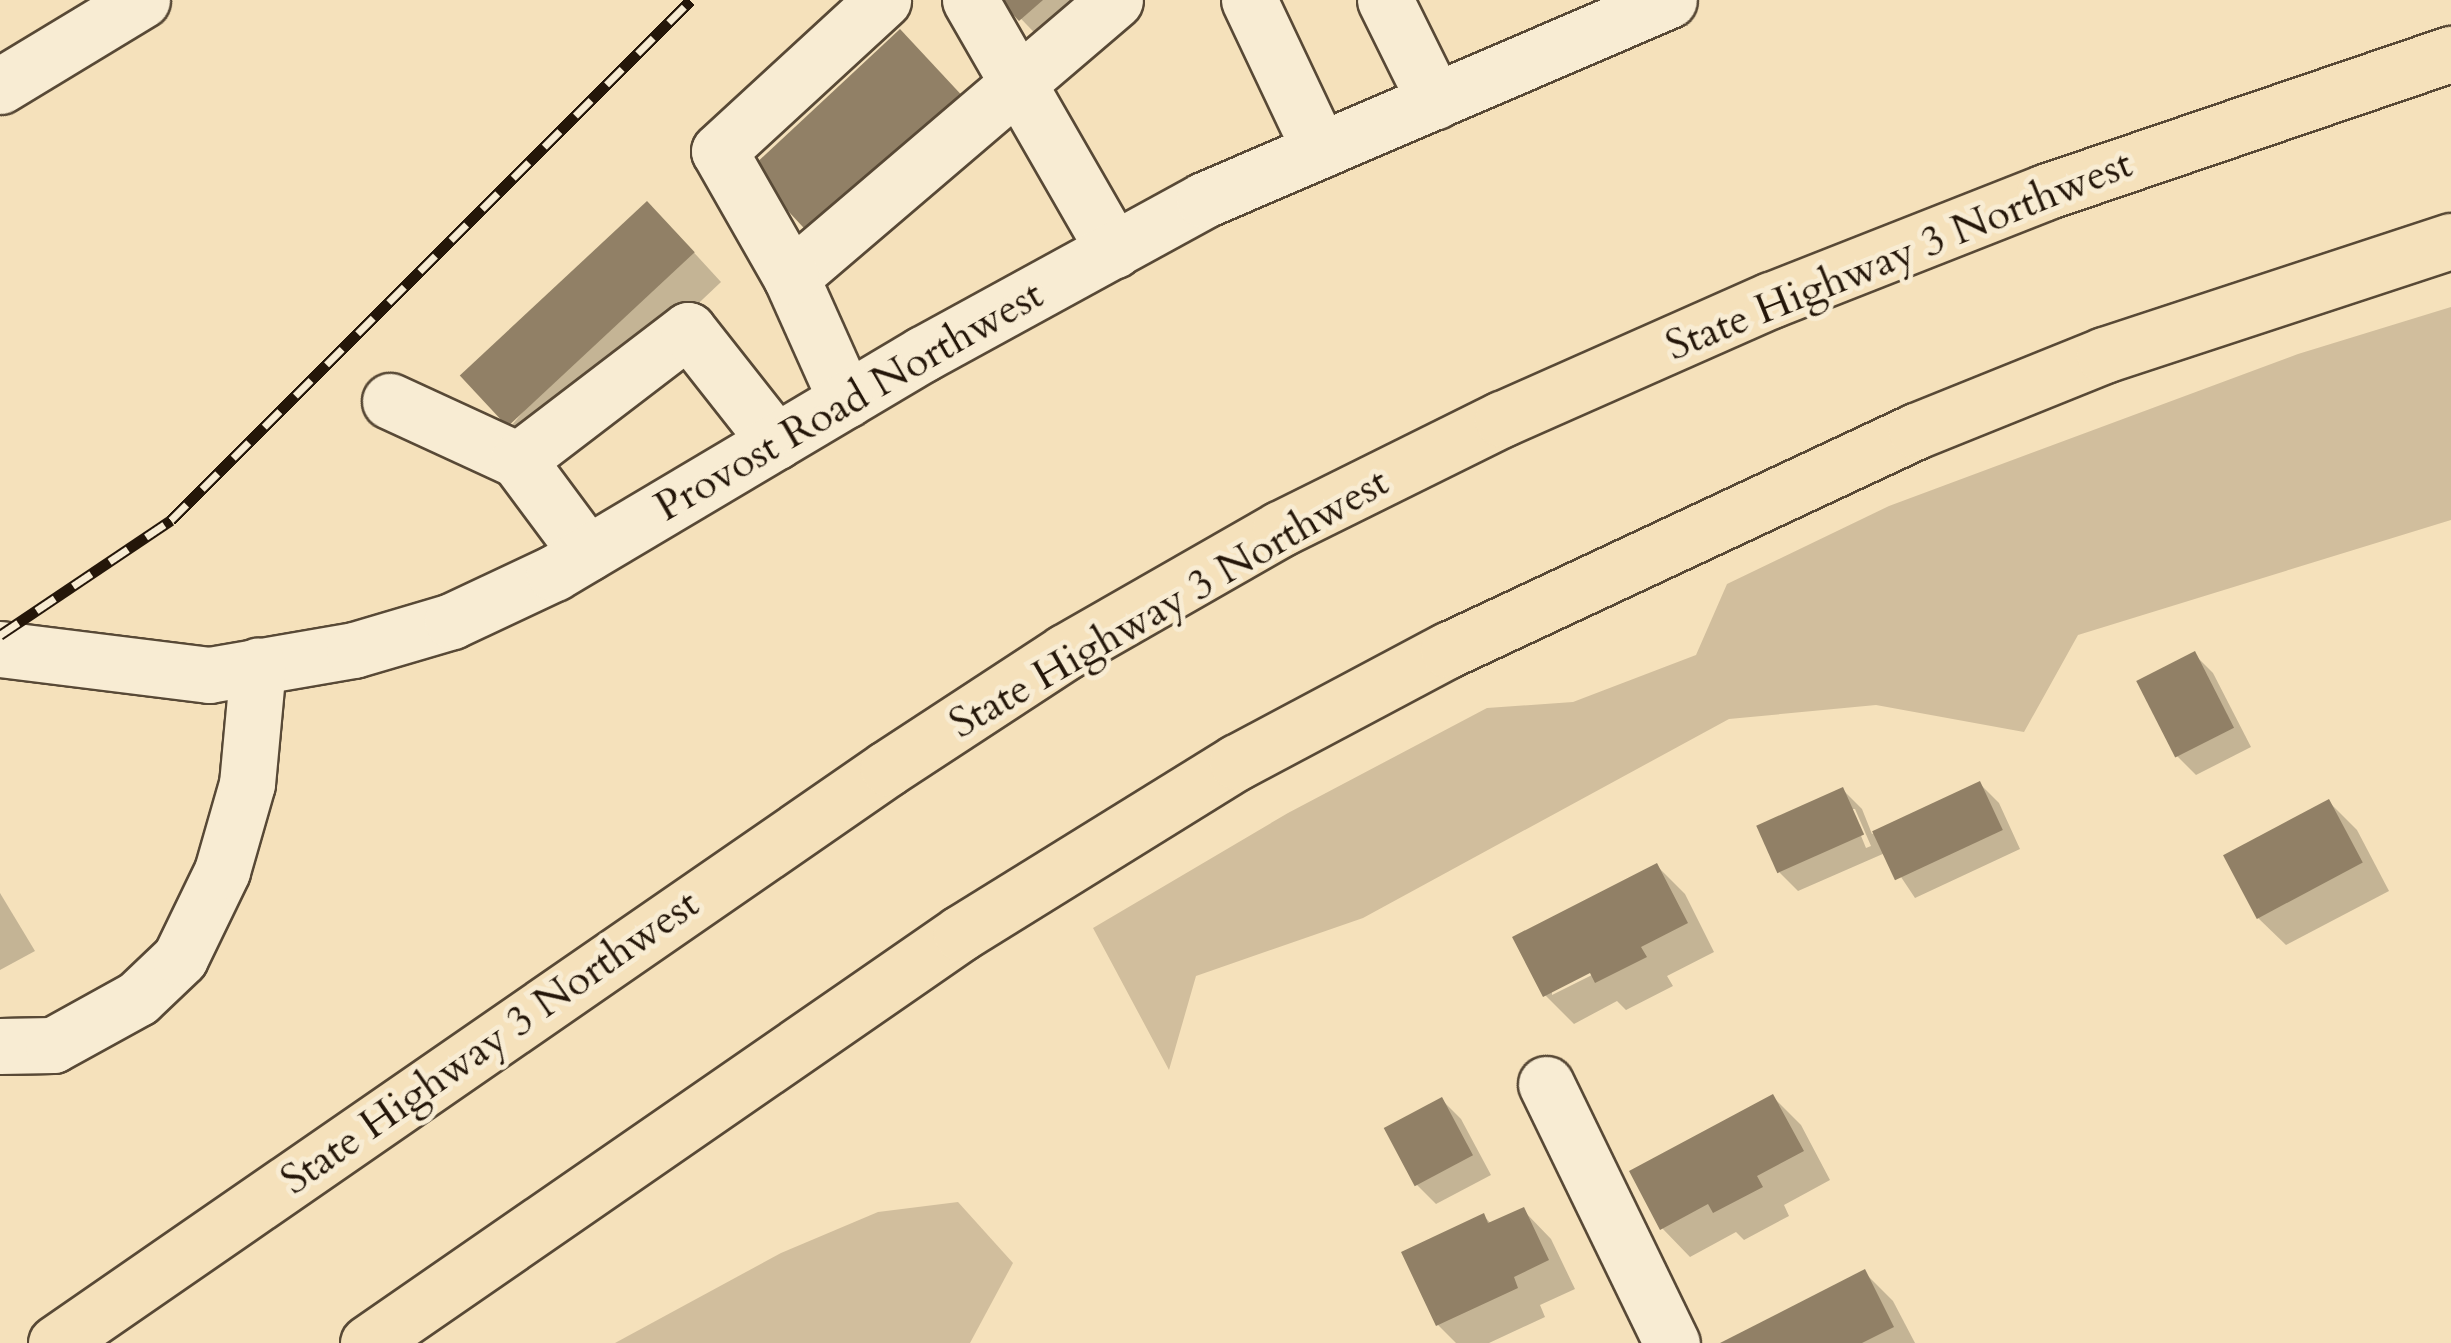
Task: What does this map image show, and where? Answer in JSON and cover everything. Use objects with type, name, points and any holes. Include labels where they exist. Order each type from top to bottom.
[{"type":"highway","name":"State Highway 3 Northwest","points":[[56,1343],[888,768],[1065,652],[1280,529],[1502,419],[1771,300],[2044,192],[2451,54]]},
{"type":"highway","points":[[368,1343],[961,933],[1237,762],[1548,600],[1916,431],[2104,356],[2451,241]]},
{"type":"street","points":[[0,86],[142,0]]},
{"type":"street","points":[[846,400],[791,277],[719,151],[884,0]]},
{"type":"street","points":[[970,0],[1114,250]]},
{"type":"street","points":[[791,277],[1020,86],[1115,0]]},
{"type":"street","points":[[1249,0],[1320,150]]},
{"type":"street","points":[[1385,0],[1436,100]]},
{"type":"street","name":"Provost Road Northwest","points":[[0,649],[208,675],[354,650],[452,621],[587,553],[846,400],[1204,200],[1669,0]]},
{"type":"street","points":[[518,460],[688,330],[776,442]]},
{"type":"street","points":[[390,401],[518,460],[587,553]]},
{"type":"street","points":[[0,1080],[26,1045],[138,998],[180,958],[222,871],[247,784],[258,666]]},
{"type":"street","points":[[1546,1084],[1672,1343]]},
{"type":"shaded area","points":[[2451,307],[2451,520],[2078,635],[2024,732],[1876,705],[1729,719],[1363,918],[1196,976],[1169,1070],[1093,928],[1288,813],[1487,708],[1573,702],[1696,655],[1727,584],[1889,506],[2298,354]]},
{"type":"shaded area","points":[[958,1202],[1013,1263],[970,1343],[615,1343],[781,1253],[878,1212]]},
{"type":"building","points":[[1000,0],[1043,0],[1019,21]]},
{"type":"building","points":[[900,29],[966,100],[815,240],[749,169]]},
{"type":"building","points":[[647,201],[695,252],[508,427],[460,376]]},
{"type":"building","points":[[2195,651],[2234,728],[2175,758],[2136,681]]},
{"type":"building","points":[[1980,781],[2003,830],[1895,880],[1872,831]]},
{"type":"building","points":[[1843,787],[1864,835],[1777,873],[1756,826]]},
{"type":"building","points":[[2329,799],[2363,863],[2257,919],[2223,855]]},
{"type":"building","points":[[1657,863],[1688,923],[1641,947],[1647,957],[1595,983],[1590,973],[1543,997],[1512,937]]},
{"type":"building","points":[[1773,1094],[1804,1151],[1757,1176],[1763,1187],[1713,1213],[1708,1204],[1660,1230],[1629,1171]]},
{"type":"building","points":[[1442,1097],[1473,1155],[1415,1186],[1384,1128]]},
{"type":"building","points":[[1524,1207],[1549,1260],[1514,1277],[1518,1288],[1436,1326],[1401,1252],[1484,1213],[1488,1223]]},
{"type":"building","points":[[1865,1269],[1894,1327],[1862,1343],[1720,1343]]},
{"type":"railway","points":[[0,635],[171,520],[691,0]]}]
